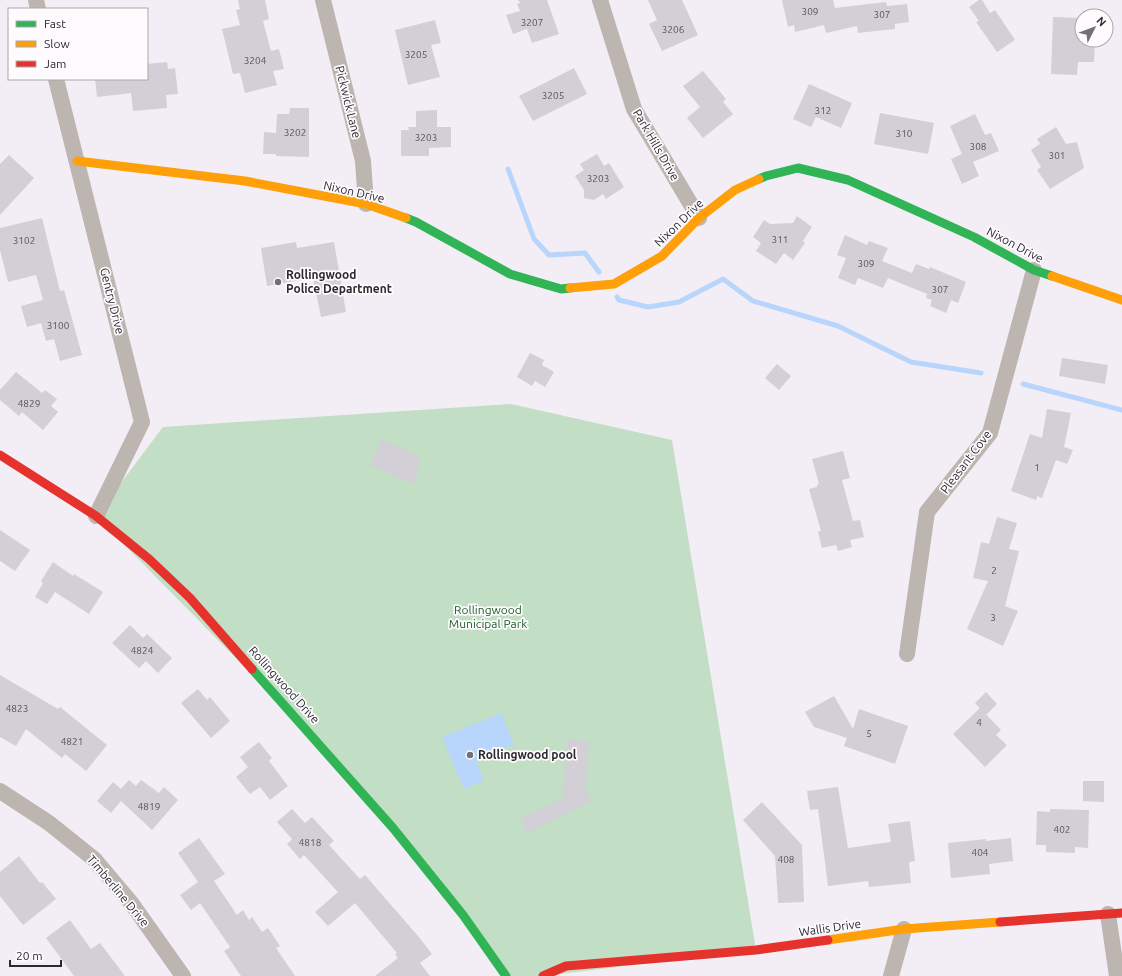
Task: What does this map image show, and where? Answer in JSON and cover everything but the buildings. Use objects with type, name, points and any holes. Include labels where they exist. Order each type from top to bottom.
[{"type":"street","name":"Pickwick Lane","points":[[323,0],[363,161],[366,204]]},
{"type":"street","name":"Park Hills Drive","points":[[600,0],[634,109],[699,218]]},
{"type":"street","name":"Gentry Drive","points":[[56,80],[142,422],[96,516]]},
{"type":"street","name":"Nixon Drive","points":[[77,161],[245,181],[366,204],[416,222],[510,274],[562,289],[614,284],[662,256],[699,218],[735,190],[766,176],[798,168],[848,180],[974,237],[1034,270],[1122,300]]},
{"type":"street","name":"Pleasant Cove","points":[[907,654],[927,512],[990,433],[1034,270]]},
{"type":"street","name":"Rollingwood Drive","points":[[0,455],[96,516],[149,559],[190,598],[393,828],[463,915],[506,976]]},
{"type":"street","name":"Timberline Drive","points":[[0,791],[50,823],[94,859],[132,904],[183,976]]},
{"type":"street","name":"Wallis Drive","points":[[543,976],[566,966],[756,950],[904,929],[1115,914]]},
{"type":"street","points":[[1115,914],[1117,976]]},
{"type":"street","points":[[891,976],[904,929]]},
{"type":"green space","name":"Rollingwood Municipal Park","points":[[511,404],[672,440],[756,950],[543,976],[506,976],[322,746],[96,516],[163,427]]},
{"type":"water","name":"Rollingwood pool","points":[[501,713],[514,744],[476,761],[484,780],[464,789],[442,737]]},
{"type":"waterway","points":[[508,169],[534,239],[549,255],[585,253],[599,272]]},
{"type":"waterway","points":[[617,297],[619,300],[648,307],[679,302],[723,279],[753,301],[838,326],[911,362],[981,373]]},
{"type":"waterway","points":[[1023,384],[1122,410]]},
{"type":"traffic: fast","points":[[759,179],[798,168],[848,180],[974,237],[1034,270],[1052,276]]},
{"type":"traffic: fast","points":[[406,218],[416,222],[510,274],[561,289],[570,288]]},
{"type":"traffic: fast","points":[[252,669],[393,828],[463,915],[506,976]]},
{"type":"traffic: slow","points":[[77,161],[245,181],[366,204],[406,218]]},
{"type":"traffic: slow","points":[[570,288],[614,284],[662,256],[699,218],[735,190],[759,179]]},
{"type":"traffic: slow","points":[[1052,276],[1122,300]]},
{"type":"traffic: slow","points":[[828,940],[904,929],[1000,922]]},
{"type":"traffic: jam","points":[[0,455],[96,516],[149,559],[190,598],[252,669]]},
{"type":"traffic: jam","points":[[1000,922],[1122,913]]},
{"type":"traffic: jam","points":[[543,976],[566,966],[756,950],[828,940]]},
{"type":"place","name":"Rollingwood Police Department","points":[[278,282]]},
{"type":"place","name":"Rollingwood pool","points":[[470,755]]}]
